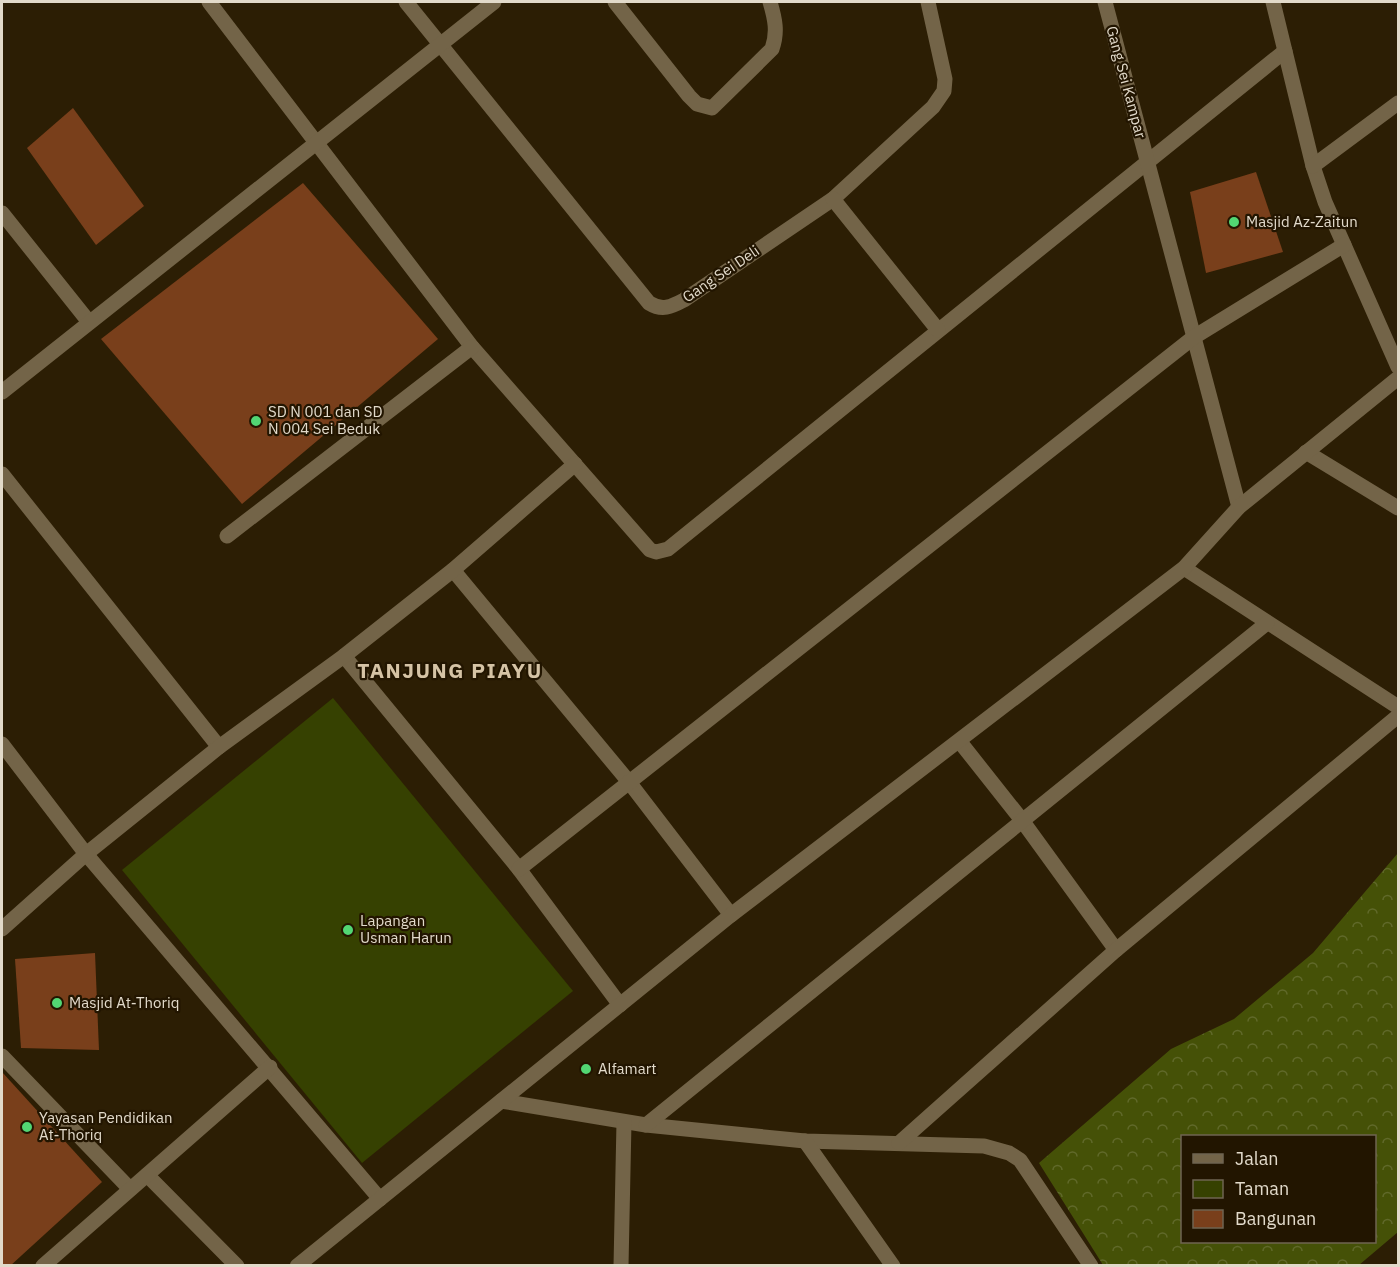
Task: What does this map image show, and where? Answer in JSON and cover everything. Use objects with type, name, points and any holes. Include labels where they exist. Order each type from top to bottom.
[{"type":"street","points":[[209,2],[472,347],[650,550],[656,552],[668,549],[1285,51]]},
{"type":"street","points":[[406,2],[438,44]]},
{"type":"street","points":[[2,392],[438,44],[494,2]]},
{"type":"street","points":[[615,2],[689,96],[697,104],[712,108],[772,49],[776,38],[776,22],[770,2]]},
{"type":"street","name":"Gang Sei Deli","points":[[438,44],[654,306],[671,307],[833,199],[933,107],[944,91],[943,65],[928,2]]},
{"type":"street","name":"Gang Sei Kampar","points":[[1105,2],[1239,507]]},
{"type":"street","points":[[1273,2],[1313,166],[1344,245],[1398,367]]},
{"type":"street","points":[[1313,166],[1398,103]]},
{"type":"street","points":[[833,199],[939,330]]},
{"type":"street","points":[[2,213],[89,322]]},
{"type":"street","points":[[519,869],[1194,337],[1344,245]]},
{"type":"street","points":[[227,536],[472,347]]},
{"type":"street","points":[[297,1266],[731,915],[960,742],[1184,568],[1239,507],[1398,378]]},
{"type":"street","points":[[1306,452],[1398,508]]},
{"type":"street","points":[[2,929],[86,854],[219,747],[344,656],[453,570],[575,464]]},
{"type":"street","points":[[2,474],[219,747]]},
{"type":"street","points":[[1184,568],[1398,707]]},
{"type":"street","points":[[453,570],[629,782],[731,915]]},
{"type":"street","points":[[646,1125],[1021,819],[1267,623]]},
{"type":"street","points":[[344,656],[519,869],[620,1005]]},
{"type":"street","points":[[899,1143],[1116,950],[1398,716]]},
{"type":"street","points":[[960,742],[1021,819],[1116,950]]},
{"type":"street","points":[[2,744],[86,854],[270,1067],[380,1199]]},
{"type":"street","points":[[2,1056],[130,1189]]},
{"type":"street","points":[[43,1266],[270,1067]]},
{"type":"street","points":[[501,1101],[646,1125],[805,1141],[984,1146],[1009,1153],[1020,1160],[1091,1266]]},
{"type":"street","points":[[621,1266],[624,1122]]},
{"type":"street","points":[[805,1141],[893,1266]]},
{"type":"street","points":[[147,1175],[237,1266]]},
{"type":"green space","name":"Lapangan Usman Harun","points":[[333,698],[573,991],[362,1163],[122,870]]},
{"type":"green space","points":[[1398,853],[1398,1232],[1359,1265],[1103,1265],[1039,1163],[1171,1049],[1234,1019],[1313,953]]},
{"type":"building","points":[[73,108],[144,206],[96,245],[27,148]]},
{"type":"building","name":"Masjid Az-Zaitun","points":[[1256,172],[1283,252],[1206,273],[1190,192]]},
{"type":"building","name":"SD N 001 dan SD N 004 Sei Beduk","points":[[303,183],[438,339],[242,504],[101,339]]},
{"type":"building","name":"Masjid At-Thoriq","points":[[95,953],[99,1050],[21,1048],[15,959]]},
{"type":"building","name":"Yayasan Pendidikan At-Thoriq","points":[[2,1072],[102,1182],[10,1266],[2,1266]]},
{"type":"place","name":"Masjid Az-Zaitun","points":[[1234,222]]},
{"type":"place","name":"SD N 001 dan SD N 004 Sei Beduk","points":[[256,421]]},
{"type":"place","name":"Lapangan Usman Harun","points":[[348,930]]},
{"type":"place","name":"Masjid At-Thoriq","points":[[57,1003]]},
{"type":"place","name":"Alfamart","points":[[586,1069]]},
{"type":"place","name":"Yayasan Pendidikan At-Thoriq","points":[[27,1127]]},
{"type":"district","name":"TANJUNG PIAYU","points":[[450,671]]}]
